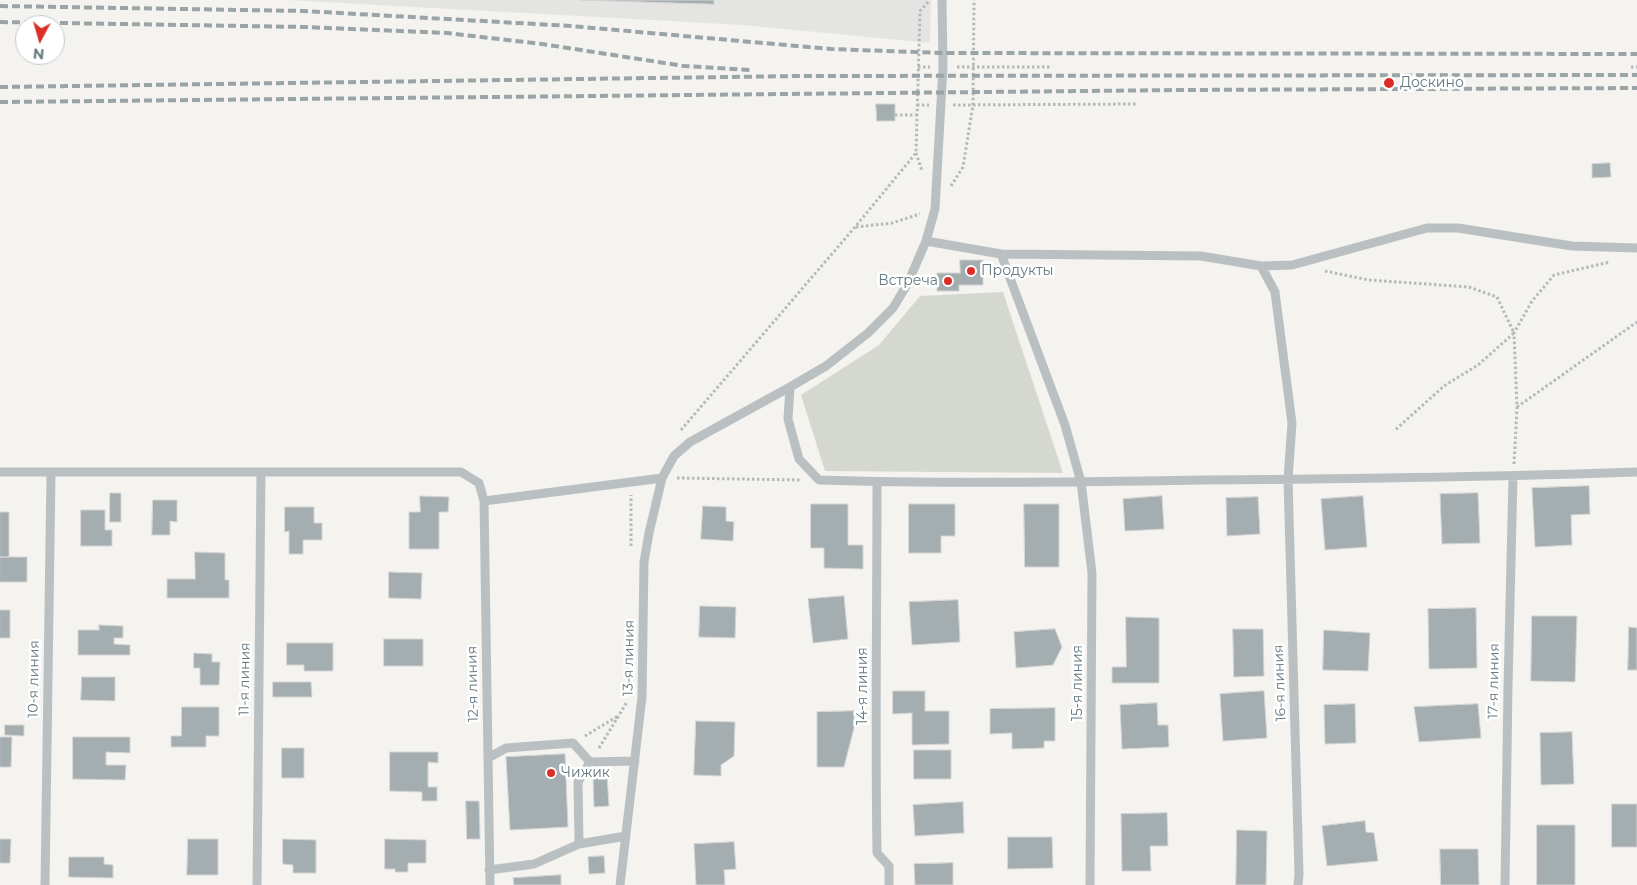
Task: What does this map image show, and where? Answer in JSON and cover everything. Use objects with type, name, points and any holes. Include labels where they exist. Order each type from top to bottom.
[{"type":"street","name":"13-я линия","points":[[620,885],[642,697],[644,562],[662,478],[674,456],[690,442],[826,366],[868,333],[893,308],[908,283],[926,241],[935,209],[943,67],[942,0]]},
{"type":"street","points":[[926,241],[1001,254],[1201,256],[1261,266],[1292,265],[1427,228],[1458,228],[1572,246],[1637,248]]},
{"type":"street","name":"15-я линия","points":[[1001,254],[1065,425],[1080,482],[1092,573],[1090,885]]},
{"type":"street","name":"16-я линия","points":[[1261,266],[1275,292],[1292,423],[1288,479],[1298,885]]},
{"type":"street","points":[[790,387],[788,419],[798,459],[819,480],[877,482],[1080,482],[1513,477],[1637,472]]},
{"type":"street","points":[[0,472],[261,473]]},
{"type":"street","name":"12-я линия","points":[[261,473],[461,472],[479,483],[484,501],[490,885]]},
{"type":"street","name":"10-я линия","points":[[45,885],[51,473]]},
{"type":"street","name":"11-я линия","points":[[257,885],[261,473]]},
{"type":"street","name":"17-я линия","points":[[1505,885],[1513,477]]},
{"type":"street","points":[[484,501],[662,478]]},
{"type":"street","name":"14-я линия","points":[[877,482],[877,853],[889,866],[889,885]]},
{"type":"street","points":[[488,758],[506,748],[573,743],[590,762],[635,762]]},
{"type":"street","points":[[579,844],[578,782],[590,762]]},
{"type":"street","points":[[489,870],[534,864],[579,844],[626,836]]},
{"type":"path","points":[[679,432],[916,153],[920,11],[930,0]]},
{"type":"path","points":[[949,188],[964,167],[973,105],[974,0]]},
{"type":"path","points":[[974,67],[1051,67]]},
{"type":"path","points":[[1631,67],[1637,67]]},
{"type":"path","points":[[973,105],[1137,104]]},
{"type":"path","points":[[895,115],[917,114]]},
{"type":"path","points":[[855,227],[892,223],[935,209]]},
{"type":"path","points":[[1394,431],[1444,386],[1478,365],[1514,333],[1532,301],[1554,275],[1619,260]]},
{"type":"path","points":[[1321,271],[1369,280],[1469,287],[1496,297],[1514,333],[1517,408],[1513,477]]},
{"type":"path","points":[[1517,408],[1637,322]]},
{"type":"path","points":[[662,478],[819,480]]},
{"type":"path","points":[[631,482],[631,550]]},
{"type":"path","points":[[590,762],[630,695]]},
{"type":"path","points":[[573,743],[619,715]]},
{"type":"shaded area","points":[[286,0],[931,0],[930,43],[743,25]]},
{"type":"shaded area","points":[[1003,292],[1063,473],[825,471],[801,395],[879,345],[920,296]]},
{"type":"building","points":[[581,0],[714,0],[714,4]]},
{"type":"building","points":[[876,104],[895,104],[895,121],[877,121]]},
{"type":"building","points":[[1610,163],[1611,177],[1592,178],[1592,164]]},
{"type":"building","points":[[960,260],[983,260],[983,285],[959,285],[959,291],[937,291],[937,273],[960,273]]},
{"type":"building","points":[[1589,486],[1590,514],[1571,515],[1572,545],[1535,547],[1532,488]]},
{"type":"building","points":[[110,493],[121,493],[121,522],[110,522]]},
{"type":"building","points":[[1478,493],[1480,543],[1442,544],[1440,494]]},
{"type":"building","points":[[420,496],[449,497],[448,512],[439,512],[439,549],[409,549],[409,512],[420,512]]},
{"type":"building","points":[[1162,496],[1164,529],[1125,531],[1123,499]]},
{"type":"building","points":[[1363,496],[1367,547],[1325,550],[1321,499]]},
{"type":"building","points":[[1258,497],[1260,534],[1227,536],[1226,498]]},
{"type":"building","points":[[153,500],[177,500],[177,522],[170,521],[170,535],[152,535]]},
{"type":"building","points":[[811,504],[848,504],[848,545],[863,545],[863,569],[824,568],[824,548],[811,548]]},
{"type":"building","points":[[909,504],[955,504],[955,536],[941,536],[941,553],[909,553]]},
{"type":"building","points":[[1024,504],[1059,504],[1059,567],[1025,567]]},
{"type":"building","points":[[703,506],[726,507],[726,521],[734,522],[733,541],[701,539]]},
{"type":"building","points":[[285,507],[314,507],[314,523],[322,523],[322,540],[303,540],[303,554],[289,554],[289,531],[285,532]]},
{"type":"building","points":[[81,510],[105,510],[105,530],[112,530],[112,546],[81,546]]},
{"type":"building","points":[[0,512],[9,512],[9,557],[0,557]]},
{"type":"building","points":[[195,552],[225,553],[225,580],[229,580],[229,598],[167,598],[167,579],[195,579]]},
{"type":"building","points":[[0,557],[27,557],[27,582],[0,582]]},
{"type":"building","points":[[389,572],[422,573],[421,599],[389,598]]},
{"type":"building","points":[[844,596],[848,639],[813,643],[808,599]]},
{"type":"building","points":[[958,600],[960,642],[912,645],[909,602]]},
{"type":"building","points":[[700,606],[736,607],[735,638],[699,637]]},
{"type":"building","points":[[1476,608],[1477,668],[1429,669],[1428,609]]},
{"type":"building","points":[[0,610],[10,610],[10,638],[0,638]]},
{"type":"building","points":[[1532,616],[1577,616],[1575,682],[1531,681]]},
{"type":"building","points":[[1126,617],[1159,618],[1159,683],[1112,683],[1112,667],[1126,667]]},
{"type":"building","points":[[99,625],[123,626],[123,638],[114,638],[114,644],[130,645],[130,655],[78,655],[78,630],[99,630]]},
{"type":"building","points":[[1629,627],[1637,628],[1637,670],[1628,670]]},
{"type":"building","points":[[1055,629],[1062,647],[1053,665],[1016,668],[1014,632]]},
{"type":"building","points":[[1233,629],[1263,629],[1264,676],[1234,677]]},
{"type":"building","points":[[1324,630],[1370,633],[1368,671],[1323,670]]},
{"type":"building","points":[[384,639],[423,639],[423,666],[384,666]]},
{"type":"building","points":[[287,643],[333,643],[333,671],[304,671],[304,665],[287,665]]},
{"type":"building","points":[[194,653],[212,654],[212,662],[220,662],[219,685],[200,685],[200,668],[194,668]]},
{"type":"building","points":[[82,677],[115,677],[115,701],[81,700]]},
{"type":"building","points":[[273,682],[311,682],[312,697],[273,697]]},
{"type":"building","points":[[893,691],[925,691],[925,711],[949,711],[949,744],[912,745],[912,713],[893,714]]},
{"type":"building","points":[[1264,691],[1267,738],[1223,741],[1220,694]]},
{"type":"building","points":[[1157,703],[1158,725],[1168,725],[1169,747],[1122,749],[1120,705]]},
{"type":"building","points":[[1355,704],[1356,743],[1325,744],[1324,705]]},
{"type":"building","points":[[1478,704],[1481,738],[1419,742],[1414,707]]},
{"type":"building","points":[[182,707],[219,707],[219,736],[206,736],[206,747],[171,747],[171,736],[181,736]]},
{"type":"building","points":[[1055,708],[1055,741],[1044,741],[1044,748],[1012,749],[1012,733],[990,734],[990,709]]},
{"type":"building","points":[[854,711],[854,728],[844,767],[817,767],[817,712]]},
{"type":"building","points":[[696,721],[735,722],[734,756],[721,765],[721,776],[694,775]]},
{"type":"building","points":[[5,725],[24,725],[24,736],[5,735]]},
{"type":"building","points":[[1572,732],[1574,784],[1541,785],[1540,733]]},
{"type":"building","points":[[0,737],[12,737],[11,767],[0,767]]},
{"type":"building","points":[[73,737],[130,737],[130,753],[106,752],[106,765],[126,765],[125,780],[73,779]]},
{"type":"building","points":[[282,748],[304,748],[304,778],[282,778]]},
{"type":"building","points":[[914,750],[951,750],[951,779],[914,779]]},
{"type":"building","points":[[390,752],[438,752],[438,763],[428,762],[428,787],[437,787],[437,801],[422,801],[422,792],[390,791]]},
{"type":"building","points":[[565,754],[568,827],[510,830],[506,757]]},
{"type":"building","points":[[607,775],[609,806],[594,807],[593,776]]},
{"type":"building","points":[[466,801],[479,801],[480,839],[467,839]]},
{"type":"building","points":[[963,802],[964,833],[915,836],[913,805]]},
{"type":"building","points":[[1612,804],[1637,804],[1637,847],[1612,847]]},
{"type":"building","points":[[1167,813],[1168,846],[1150,846],[1151,871],[1122,871],[1121,814]]},
{"type":"building","points":[[1365,821],[1366,832],[1374,833],[1378,861],[1327,866],[1322,826]]},
{"type":"building","points":[[1537,825],[1575,825],[1575,885],[1537,885]]},
{"type":"building","points":[[1237,830],[1267,831],[1266,885],[1236,885]]},
{"type":"building","points":[[1008,837],[1052,837],[1053,868],[1008,869]]},
{"type":"building","points":[[0,839],[11,839],[10,863],[0,863]]},
{"type":"building","points":[[188,839],[218,839],[218,875],[187,875]]},
{"type":"building","points":[[283,839],[316,840],[316,873],[293,873],[293,865],[283,864]]},
{"type":"building","points":[[385,839],[426,840],[426,863],[408,863],[408,872],[395,872],[395,869],[385,869]]},
{"type":"building","points":[[734,842],[736,869],[724,870],[725,885],[696,885],[694,844]]},
{"type":"building","points":[[1440,849],[1478,849],[1479,885],[1441,885]]},
{"type":"building","points":[[604,856],[605,873],[589,874],[588,857]]},
{"type":"building","points":[[69,857],[104,857],[104,864],[113,865],[113,878],[69,877]]},
{"type":"building","points":[[953,863],[953,885],[915,885],[914,864]]},
{"type":"building","points":[[561,875],[561,885],[514,885],[513,878]]},
{"type":"railway","points":[[0,6],[304,11],[571,26],[831,49],[943,53],[1637,54]]},
{"type":"railway","points":[[0,22],[305,27],[447,33],[542,44],[684,66],[750,70]]},
{"type":"railway","points":[[0,87],[798,76],[1637,75]]},
{"type":"railway","points":[[0,102],[1180,90],[1637,88]]},
{"type":"place","name":"Доскино","points":[[1389,83]]},
{"type":"place","name":"Продукты","points":[[971,271]]},
{"type":"place","name":"Встреча","points":[[948,281]]},
{"type":"place","name":"Чижик","points":[[551,773]]}]
